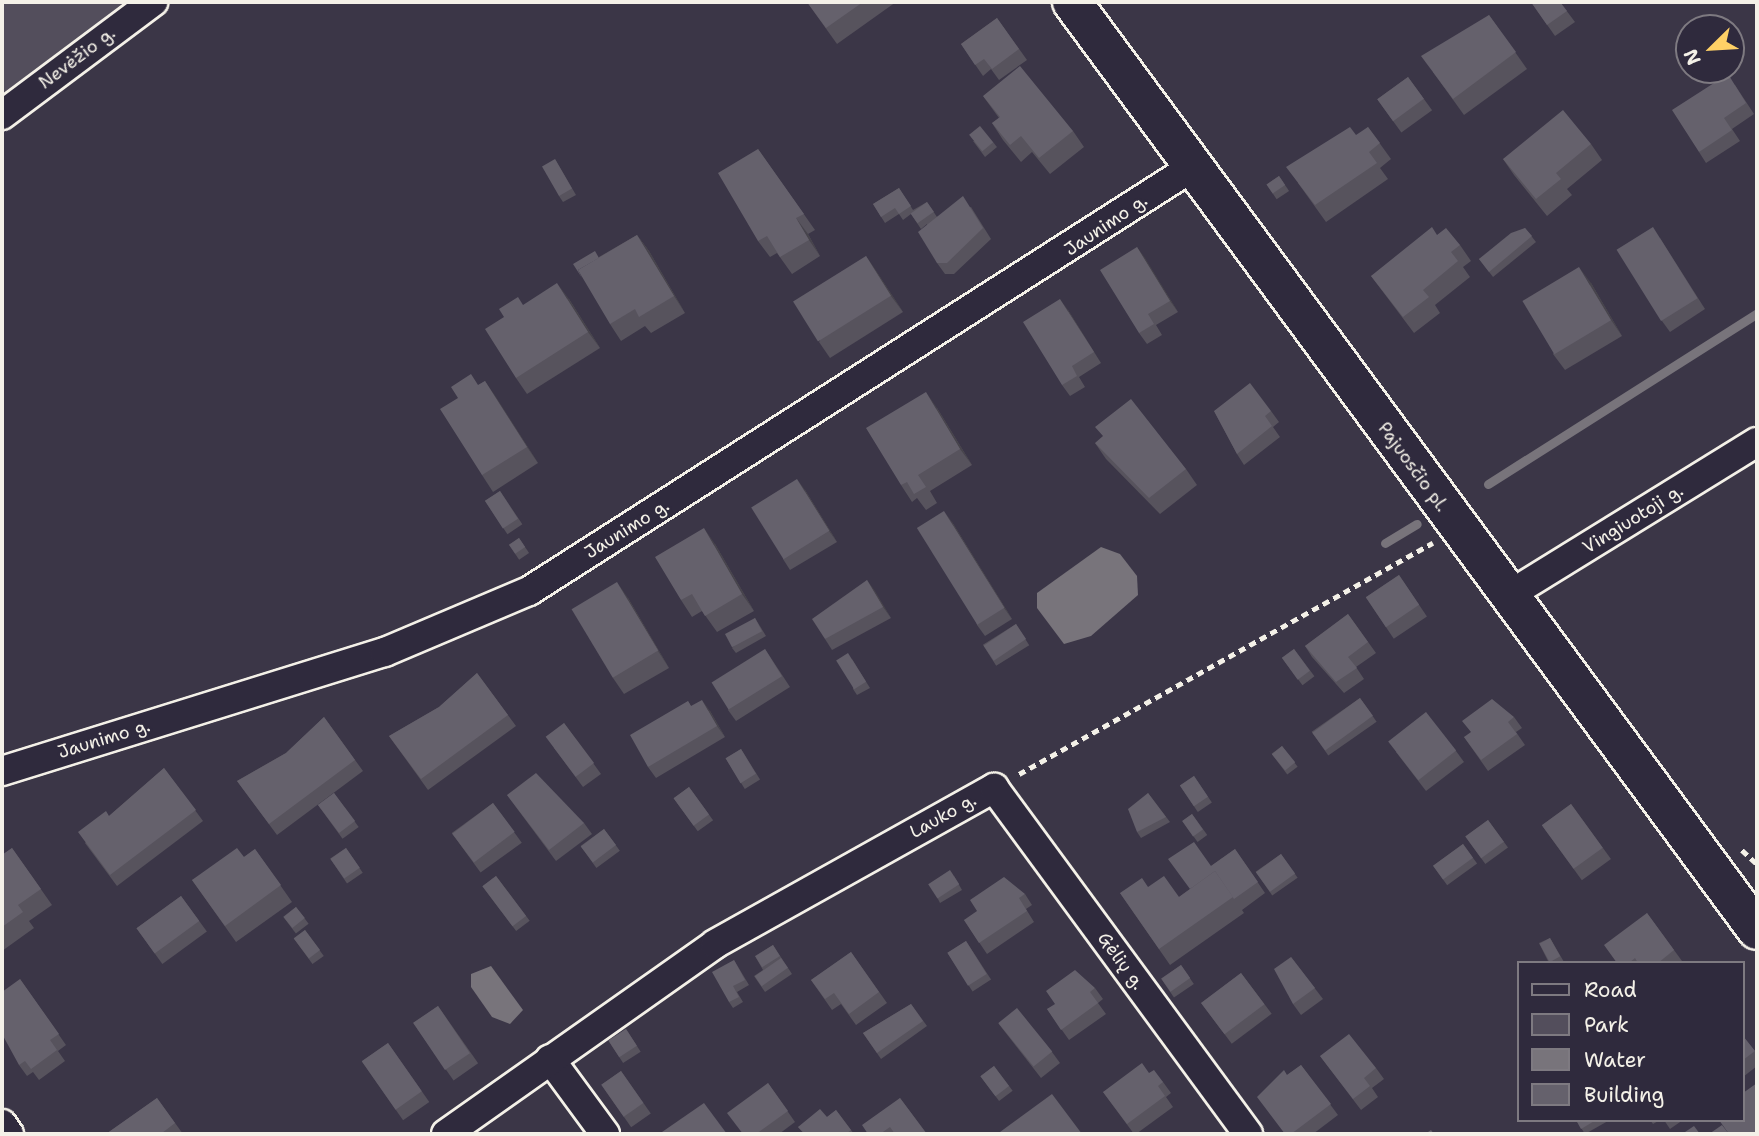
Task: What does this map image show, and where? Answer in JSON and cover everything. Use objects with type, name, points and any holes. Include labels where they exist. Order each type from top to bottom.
[{"type":"main road","name":"Pajuosčio pl.","points":[[1072,2],[1459,530],[1757,930]]},
{"type":"street","name":"Nevėžio g.","points":[[2,115],[153,2]]},
{"type":"street","name":"Jaunimo g.","points":[[2,771],[385,652],[529,591],[1194,166]]},
{"type":"street","name":"Vingiuotoji g.","points":[[1509,595],[1757,442]]},
{"type":"street","name":"Lauko g.","points":[[446,1134],[715,944],[994,788]]},
{"type":"street","name":"Gėlių g.","points":[[994,788],[1248,1134]]},
{"type":"street","points":[[550,1059],[605,1134]]},
{"type":"street","points":[[2,1124],[9,1134]]},
{"type":"path","name":"Lauko g.","points":[[994,788],[1459,530]]},
{"type":"green space","points":[[2,2],[153,2],[2,115]]},
{"type":"water","points":[[1101,547],[1120,554],[1137,576],[1138,595],[1091,636],[1064,644],[1037,608],[1037,593]]},
{"type":"water","points":[[491,966],[523,1010],[510,1024],[492,1017],[471,987],[471,974]]},
{"type":"building","points":[[807,2],[863,2],[826,28]]},
{"type":"building","points":[[1531,2],[1560,2],[1567,11],[1547,25]]},
{"type":"building","points":[[1489,15],[1516,52],[1453,99],[1421,56]]},
{"type":"building","points":[[997,18],[1019,49],[992,69],[984,59],[975,65],[961,44]]},
{"type":"building","points":[[1020,66],[1073,131],[1039,158],[1021,136],[1010,145],[992,123],[1000,117],[983,96]]},
{"type":"building","points":[[1408,77],[1424,99],[1393,121],[1377,99]]},
{"type":"building","points":[[1712,84],[1734,84],[1746,103],[1724,118],[1732,130],[1699,152],[1672,110]]},
{"type":"building","points":[[1563,110],[1591,144],[1556,173],[1561,179],[1536,199],[1503,159]]},
{"type":"building","points":[[980,126],[993,142],[982,151],[969,135]]},
{"type":"building","points":[[1350,127],[1356,135],[1368,127],[1380,143],[1369,152],[1377,163],[1315,205],[1286,167]]},
{"type":"building","points":[[758,149],[804,214],[796,218],[809,240],[780,257],[767,236],[758,241],[718,173]]},
{"type":"building","points":[[555,159],[572,188],[559,196],[542,166]]},
{"type":"building","points":[[1279,176],[1285,185],[1273,194],[1267,184]]},
{"type":"building","points":[[899,188],[911,206],[899,214],[895,208],[881,217],[873,204]]},
{"type":"building","points":[[963,196],[983,228],[947,263],[937,263],[918,232]]},
{"type":"building","points":[[927,202],[934,212],[917,223],[911,213]]},
{"type":"building","points":[[1432,227],[1437,235],[1446,228],[1460,245],[1451,252],[1458,261],[1423,290],[1429,297],[1403,317],[1371,276]]},
{"type":"building","points":[[1653,227],[1698,298],[1661,321],[1617,250]]},
{"type":"building","points":[[1525,228],[1532,236],[1489,272],[1479,259],[1511,233]]},
{"type":"building","points":[[637,235],[674,296],[639,317],[635,309],[610,324],[578,270]]},
{"type":"building","points":[[1137,247],[1170,301],[1148,314],[1154,324],[1139,333],[1100,270]]},
{"type":"building","points":[[595,251],[599,258],[578,270],[582,278],[573,264]]},
{"type":"building","points":[[866,256],[891,296],[818,341],[793,302]]},
{"type":"building","points":[[1579,267],[1611,320],[1554,354],[1522,301]]},
{"type":"building","points":[[557,283],[588,332],[516,378],[485,329],[504,317],[499,309],[518,297],[523,305]]},
{"type":"building","points":[[1060,299],[1094,352],[1072,366],[1077,376],[1062,385],[1023,322]]},
{"type":"building","points":[[471,374],[478,385],[485,381],[527,447],[482,475],[440,409],[458,398],[451,387]]},
{"type":"building","points":[[1250,383],[1271,411],[1265,416],[1272,426],[1237,454],[1214,411]]},
{"type":"building","points":[[926,392],[960,449],[918,475],[926,487],[914,494],[907,482],[901,485],[866,428]]},
{"type":"building","points":[[1131,399],[1186,469],[1149,498],[1095,443],[1103,436],[1095,427]]},
{"type":"building","points":[[797,479],[829,531],[784,559],[751,508]]},
{"type":"building","points":[[500,491],[518,519],[503,528],[485,501]]},
{"type":"building","points":[[944,511],[1004,608],[977,625],[917,528]]},
{"type":"building","points":[[704,528],[742,594],[705,616],[692,594],[681,600],[655,557]]},
{"type":"building","points":[[519,538],[525,547],[515,554],[509,545]]},
{"type":"building","points":[[1399,575],[1419,605],[1386,627],[1366,597]]},
{"type":"building","points":[[867,580],[883,607],[825,639],[812,619]]},
{"type":"building","points":[[617,582],[658,651],[613,678],[572,609]]},
{"type":"building","points":[[1348,614],[1368,642],[1348,657],[1357,668],[1336,682],[1305,646]]},
{"type":"building","points":[[755,618],[762,631],[732,647],[725,634]]},
{"type":"building","points":[[1016,624],[1026,639],[994,661],[984,646]]},
{"type":"building","points":[[765,649],[782,676],[729,710],[712,682]]},
{"type":"building","points":[[1294,649],[1310,671],[1298,680],[1282,658]]},
{"type":"building","points":[[848,653],[866,682],[854,689],[836,660]]},
{"type":"building","points":[[477,673],[508,715],[421,779],[389,736],[439,707]]},
{"type":"building","points":[[1360,698],[1373,716],[1325,750],[1312,733]]},
{"type":"building","points":[[1492,699],[1514,717],[1508,722],[1517,734],[1481,760],[1464,737],[1471,732],[1462,721]]},
{"type":"building","points":[[702,700],[717,726],[648,767],[630,735],[688,701],[691,706]]},
{"type":"building","points":[[1426,712],[1456,751],[1418,780],[1388,742]]},
{"type":"building","points":[[324,717],[355,760],[269,824],[237,781],[286,753]]},
{"type":"building","points":[[564,723],[594,763],[576,777],[546,737]]},
{"type":"building","points":[[1282,746],[1295,762],[1285,771],[1272,754]]},
{"type":"building","points":[[741,749],[756,774],[741,783],[726,758]]},
{"type":"building","points":[[164,768],[196,810],[110,875],[78,832],[106,811],[109,816]]},
{"type":"building","points":[[536,773],[584,823],[549,850],[507,795]]},
{"type":"building","points":[[1194,776],[1208,797],[1194,806],[1180,786]]},
{"type":"building","points":[[689,787],[709,815],[694,826],[674,798]]},
{"type":"building","points":[[334,793],[355,821],[339,833],[318,805]]},
{"type":"building","points":[[1148,793],[1166,817],[1137,832],[1128,809]]},
{"type":"building","points":[[493,803],[515,832],[474,862],[452,834]]},
{"type":"building","points":[[1571,804],[1603,848],[1574,869],[1542,825]]},
{"type":"building","points":[[1192,814],[1203,830],[1193,836],[1182,821]]},
{"type":"building","points":[[1488,820],[1504,842],[1481,858],[1465,836]]},
{"type":"building","points":[[604,829],[616,845],[593,862],[581,846]]},
{"type":"building","points":[[1194,842],[1211,866],[1235,849],[1258,882],[1234,899],[1215,871],[1190,889],[1168,859]]},
{"type":"building","points":[[1463,844],[1473,858],[1443,880],[1433,866]]},
{"type":"building","points":[[12,848],[41,889],[18,905],[23,912],[2,927],[2,855]]},
{"type":"building","points":[[237,848],[244,857],[255,849],[281,885],[225,926],[192,880]]},
{"type":"building","points":[[346,848],[360,868],[344,879],[330,859]]},
{"type":"building","points":[[1281,854],[1295,873],[1270,892],[1256,872]]},
{"type":"building","points":[[950,870],[959,884],[937,898],[928,884]]},
{"type":"building","points":[[1215,871],[1233,897],[1159,949],[1120,893],[1142,878],[1148,887],[1164,876],[1179,897]]},
{"type":"building","points":[[496,876],[526,916],[513,926],[482,886]]},
{"type":"building","points":[[1004,877],[1025,894],[1019,898],[1027,911],[979,943],[964,920],[977,911],[970,900]]},
{"type":"building","points":[[181,896],[199,921],[155,953],[137,928]]},
{"type":"building","points":[[296,907],[305,918],[292,928],[284,917]]},
{"type":"building","points":[[1647,913],[1674,950],[1660,961],[1637,961],[1635,958],[1631,961],[1616,961],[1604,945]]},
{"type":"building","points":[[305,930],[320,950],[309,958],[294,938]]},
{"type":"building","points":[[1550,938],[1560,956],[1549,961],[1540,944]]},
{"type":"building","points":[[966,941],[987,974],[968,986],[947,953]]},
{"type":"building","points":[[773,945],[780,956],[762,967],[755,956]]},
{"type":"building","points":[[851,952],[879,992],[849,1014],[834,993],[825,999],[811,980]]},
{"type":"building","points":[[1291,957],[1315,988],[1293,1004],[1274,969]]},
{"type":"building","points":[[781,958],[788,968],[762,986],[755,976]]},
{"type":"building","points":[[734,960],[745,980],[733,986],[739,997],[729,1002],[712,972]]},
{"type":"building","points":[[1181,965],[1190,978],[1171,992],[1161,979]]},
{"type":"building","points":[[1075,970],[1095,988],[1090,992],[1098,1003],[1061,1030],[1047,1009],[1055,1004],[1046,991]]},
{"type":"building","points":[[1241,973],[1264,1004],[1225,1034],[1201,1003]]},
{"type":"building","points":[[20,979],[59,1034],[50,1040],[57,1050],[31,1069],[25,1061],[19,1065],[2,1034],[2,992]]},
{"type":"building","points":[[911,1004],[923,1021],[877,1053],[863,1033]]},
{"type":"building","points":[[438,1006],[470,1053],[445,1070],[413,1023]]},
{"type":"building","points":[[1017,1008],[1052,1052],[1034,1067],[998,1023]]},
{"type":"building","points":[[626,1029],[637,1046],[619,1057],[608,1040]]},
{"type":"building","points":[[1349,1034],[1376,1068],[1364,1078],[1370,1086],[1353,1099],[1320,1056]]},
{"type":"building","points":[[1745,1038],[1755,1051],[1745,1058]]},
{"type":"building","points":[[388,1043],[422,1091],[396,1110],[362,1061]]},
{"type":"building","points":[[1142,1063],[1149,1073],[1154,1070],[1163,1082],[1158,1086],[1165,1096],[1127,1124],[1103,1092]]},
{"type":"building","points":[[1301,1065],[1331,1104],[1291,1134],[1285,1134],[1257,1097],[1284,1070],[1287,1075]]},
{"type":"building","points":[[994,1066],[1009,1086],[995,1096],[980,1076]]},
{"type":"building","points":[[621,1071],[643,1103],[624,1117],[601,1085]]},
{"type":"building","points":[[768,1083],[788,1111],[756,1134],[743,1134],[727,1113]]},
{"type":"building","points":[[1757,1083],[1757,1134],[1729,1134],[1720,1122],[1745,1122],[1745,1092]]},
{"type":"building","points":[[1052,1094],[1082,1134],[1001,1134],[1000,1132]]},
{"type":"building","points":[[157,1098],[175,1123],[163,1134],[106,1134]]},
{"type":"building","points":[[900,1098],[926,1133],[895,1134],[890,1127],[880,1134],[868,1134],[862,1125]]},
{"type":"building","points":[[704,1103],[727,1134],[663,1134],[662,1132]]},
{"type":"building","points":[[820,1109],[827,1117],[836,1110],[851,1130],[846,1134],[805,1134],[798,1127]]},
{"type":"building","points":[[1577,1122],[1593,1122],[1581,1129]]},
{"type":"building","points":[[1722,1125],[1729,1134],[1709,1134]]},
{"type":"building","points":[[1694,1126],[1700,1134],[1682,1134]]},
{"type":"waterway","points":[[1488,484],[1757,313]]},
{"type":"waterway","points":[[1385,543],[1417,524]]}]
